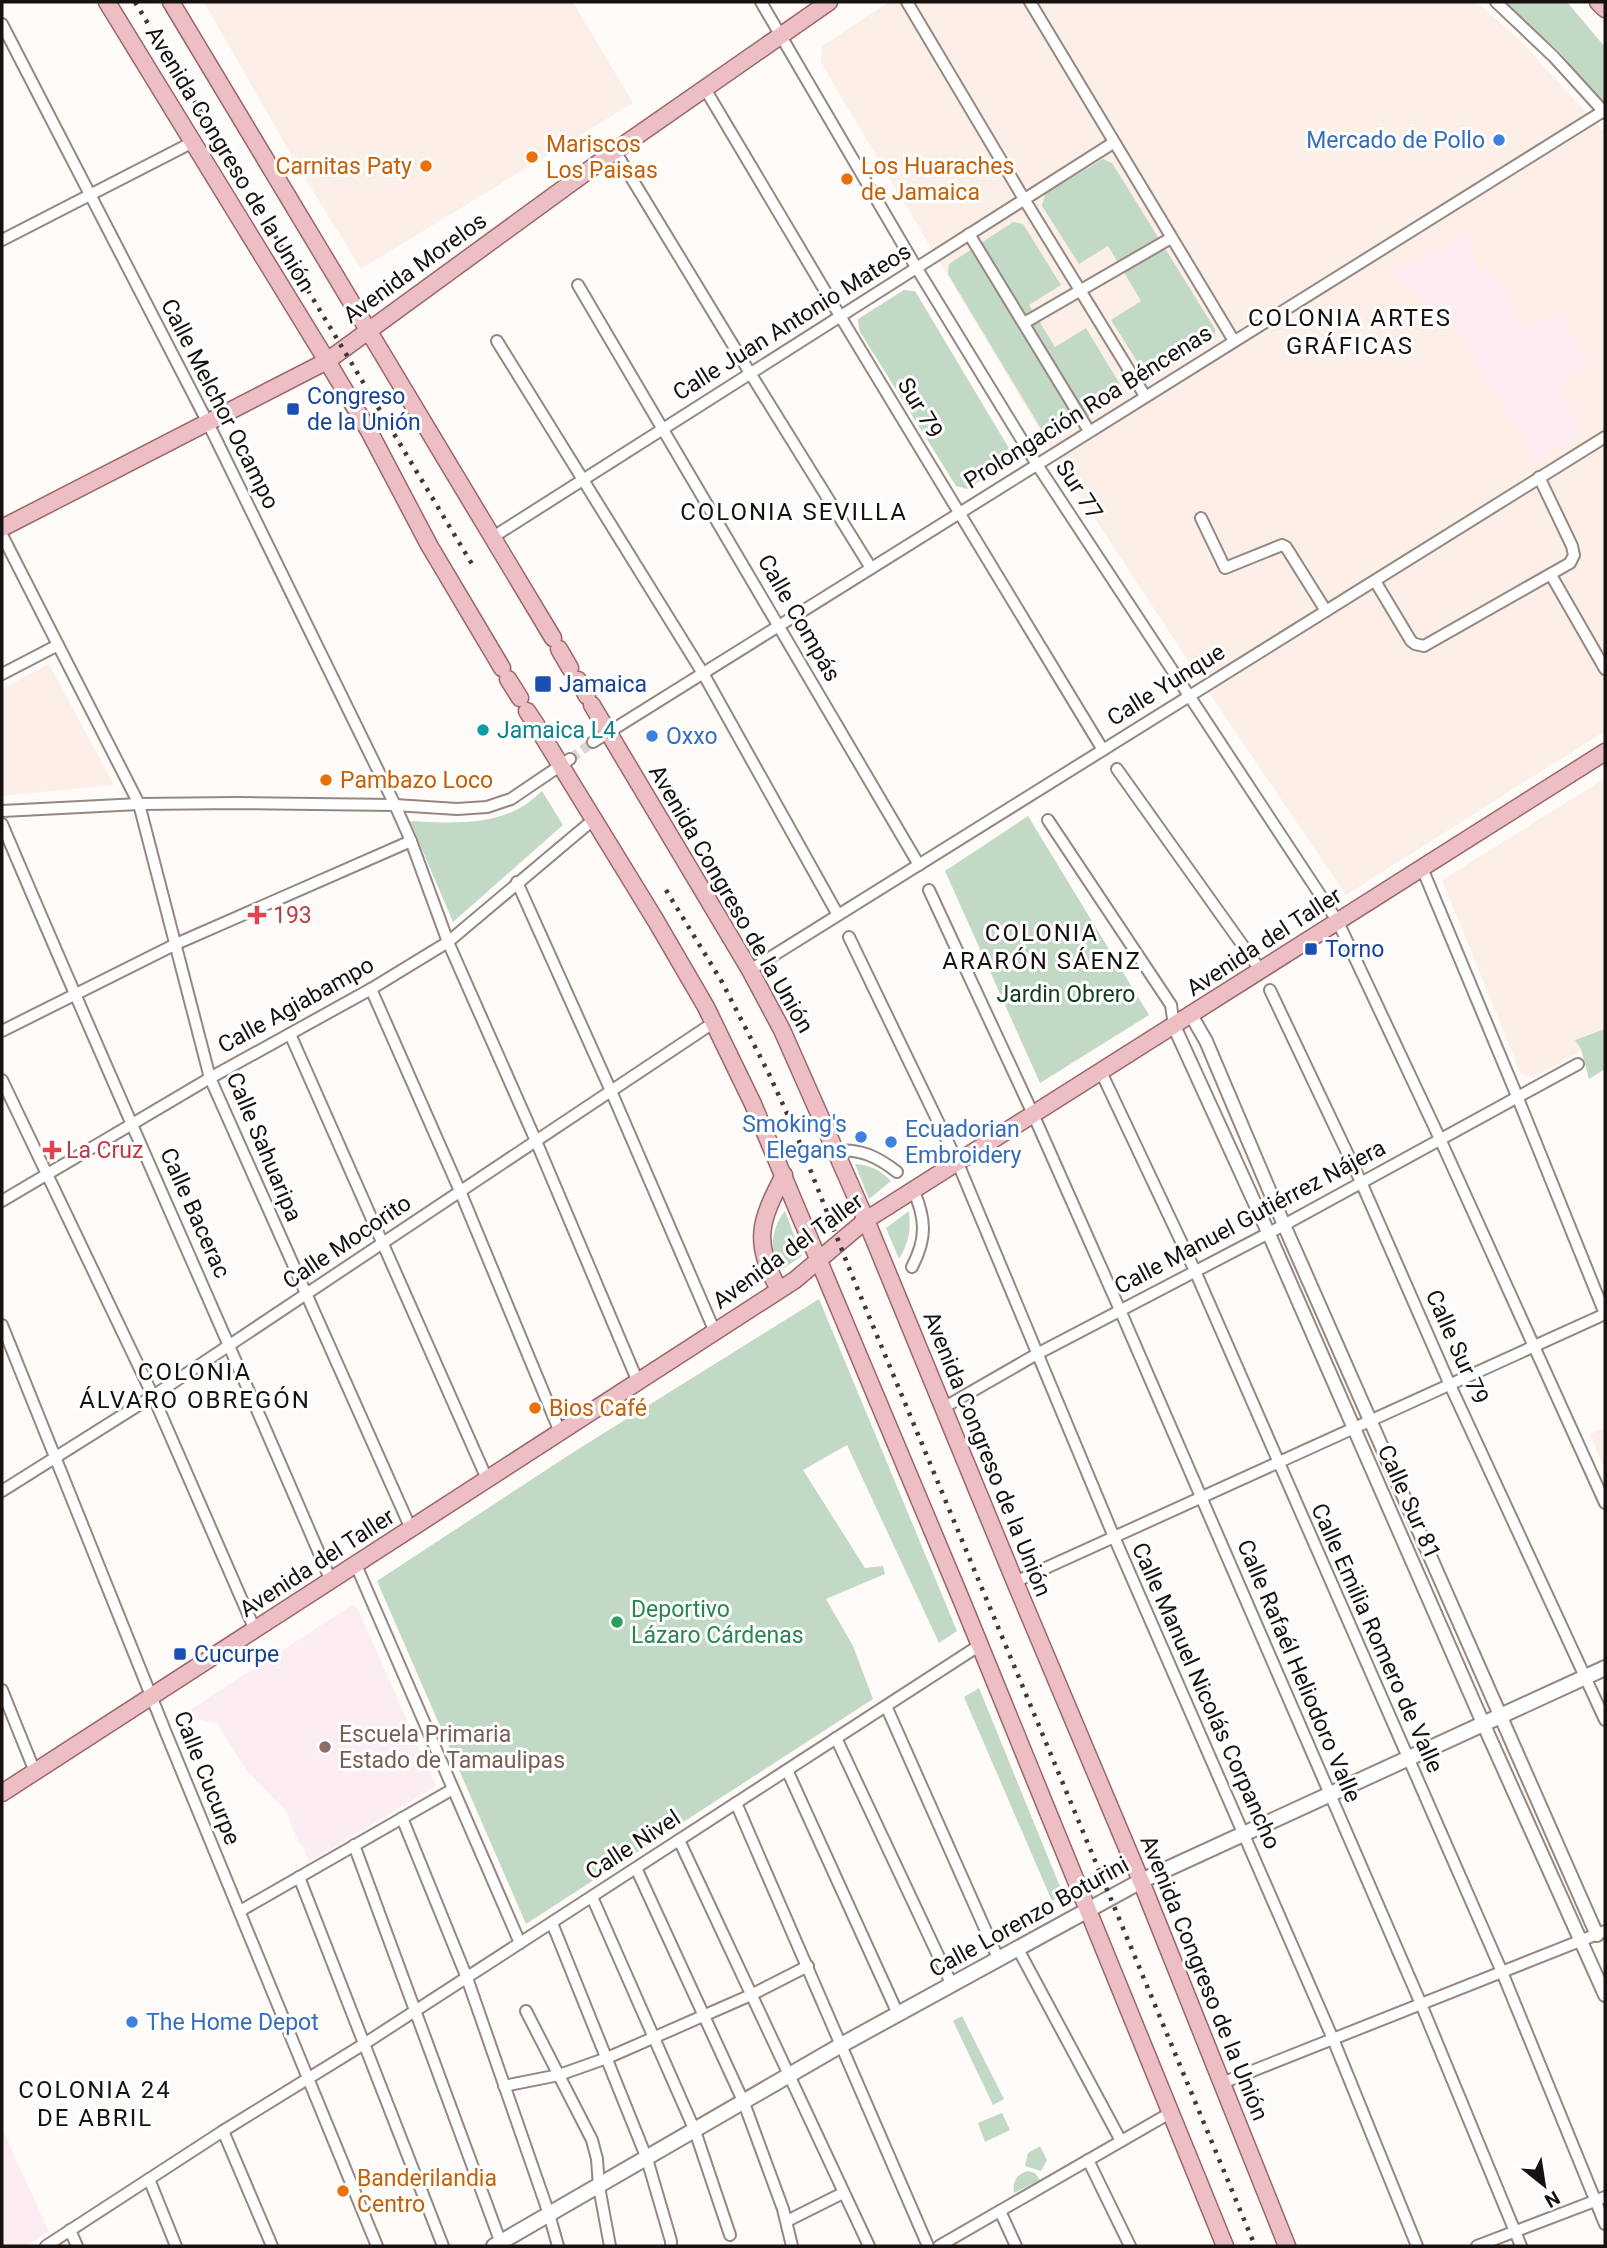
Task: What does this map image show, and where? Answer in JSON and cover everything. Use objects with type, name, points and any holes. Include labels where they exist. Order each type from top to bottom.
[{"type":"main road","name":"Avenida Congreso de la Unión","points":[[107,2],[369,431],[429,545],[505,674],[539,730],[566,763],[593,820],[656,921],[713,1023],[748,1093],[980,1645],[1225,2246]]},
{"type":"main road","name":"Avenida Congreso de la Unión","points":[[171,2],[608,731],[750,970],[782,1030],[866,1220],[1141,1881],[1287,2246]]},
{"type":"main road","name":"Avenida Morelos","points":[[2,528],[327,361],[704,87],[829,2]]},
{"type":"main road","points":[[1598,2],[1605,9]]},
{"type":"main road","name":"Avenida del Taller","points":[[2,1793],[779,1290],[820,1261],[866,1220],[913,1189],[1191,1016],[1605,752]]},
{"type":"main road","points":[[779,1290],[764,1259],[762,1229],[766,1212],[784,1175]]},
{"type":"main road","name":"Calle Lorenzo Boturini","points":[[499,2245],[789,2075],[1087,1909],[1243,1833],[1605,1668]]},
{"type":"street","name":"Sur 77","points":[[761,2],[916,267],[1037,463],[1338,922],[1605,1503]]},
{"type":"street","points":[[907,2],[1145,396]]},
{"type":"street","points":[[1030,2],[1234,341]]},
{"type":"street","points":[[1496,2],[1554,57],[1605,111]]},
{"type":"street","name":"Calle Melchor Ocampo","points":[[2,24],[208,423],[395,805],[448,942],[638,1382]]},
{"type":"street","name":"Sur 79","points":[[704,87],[839,316],[1103,750]]},
{"type":"street","name":"Prolongación Roa Béncenas","points":[[593,742],[1605,111]]},
{"type":"street","points":[[2,240],[193,142]]},
{"type":"street","name":"Calle Juan Antonio Mateos","points":[[492,537],[1113,142]]},
{"type":"street","points":[[615,151],[871,568]]},
{"type":"street","points":[[2,234],[21,229]]},
{"type":"street","points":[[969,234],[1089,431]]},
{"type":"street","points":[[1024,323],[1171,238]]},
{"type":"street","name":"Calle Compás","points":[[578,285],[919,865]]},
{"type":"street","points":[[497,341],[704,675],[838,915]]},
{"type":"street","name":"Calle Yunque","points":[[750,970],[1605,437]]},
{"type":"street","points":[[1376,581],[1411,641],[1424,646],[1570,563],[1573,550],[1539,477]]},
{"type":"street","points":[[1201,518],[1225,568],[1280,546],[1286,547],[1326,611]]},
{"type":"street","name":"Calle Sahuaripa","points":[[2,535],[139,804],[209,1077],[411,1529]]},
{"type":"street","points":[[1551,575],[1605,669]]},
{"type":"street","points":[[2,674],[58,645]]},
{"type":"street","points":[[2,811],[139,804],[395,805],[457,809],[487,807],[511,799],[566,763]]},
{"type":"street","points":[[1117,769],[1261,971]]},
{"type":"street","name":"Calle Agiabampo","points":[[2,1201],[209,1077],[371,989],[448,942],[593,820]]},
{"type":"street","points":[[1048,820],[1171,1004],[1191,1016]]},
{"type":"street","name":"Calle Bacerac","points":[[2,824],[331,1581]]},
{"type":"street","points":[[2,1031],[176,944],[411,841]]},
{"type":"street","points":[[1015,1582],[1605,1314],[1422,868]]},
{"type":"street","points":[[517,882],[715,1332]]},
{"type":"street","points":[[929,890],[1033,1114]]},
{"type":"street","name":"Calle Manuel Nicolás Corpancho","points":[[849,937],[957,1161],[1114,1537],[1333,2039],[1417,2246]]},
{"type":"street","points":[[371,989],[460,1191],[560,1432]]},
{"type":"street","name":"Calle Sur 79","points":[[1270,990],[1361,1182],[1450,1385],[1605,1720]]},
{"type":"street","points":[[1171,1004],[1174,1026]]},
{"type":"street","name":"Calle Sur 81","points":[[1191,1016],[1206,1041],[1500,1715],[1601,1933]]},
{"type":"street","name":"Calle Mocorito","points":[[2,1491],[153,1396],[713,1023]]},
{"type":"street","name":"Calle Sur 81","points":[[1174,1026],[1605,1994]]},
{"type":"street","points":[[290,1034],[487,1479]]},
{"type":"street","name":"Calle Manuel Gutiérrez Nájera","points":[[943,1408],[1037,1354],[1284,1225],[1578,1064]]},
{"type":"street","name":"Calle Emilia Romero de Valle","points":[[1101,1072],[1195,1271],[1502,1972],[1600,2199],[1605,2224]]},
{"type":"street","points":[[2,1080],[153,1396],[255,1630]]},
{"type":"street","name":"Calle Rafaél Heliodoro Valle","points":[[1033,1114],[1421,2004],[1521,2246]]},
{"type":"street","points":[[835,1151],[850,1149],[871,1154],[897,1172]]},
{"type":"street","points":[[912,1267],[924,1235],[922,1210],[913,1189]]},
{"type":"street","name":"Calle Cucurpe","points":[[2,1325],[376,2246]]},
{"type":"street","points":[[356,1565],[520,1943]]},
{"type":"street","name":"Calle Nivel","points":[[46,2246],[467,1978],[980,1645]]},
{"type":"street","points":[[2,1690],[35,1772]]},
{"type":"street","points":[[886,1706],[998,1958]]},
{"type":"street","points":[[836,1738],[951,1985]]},
{"type":"street","points":[[787,1770],[898,2014]]},
{"type":"street","points":[[240,1911],[453,1789]]},
{"type":"street","points":[[736,1803],[928,2246]]},
{"type":"street","points":[[402,1818],[467,1978],[558,2246]]},
{"type":"street","points":[[679,1840],[869,2246]]},
{"type":"street","points":[[354,1845],[499,2245]]},
{"type":"street","points":[[636,1868],[744,2103],[787,2221],[792,2246]]},
{"type":"street","points":[[299,1877],[443,2246]]},
{"type":"street","points":[[592,1897],[695,2131],[730,2235]]},
{"type":"street","points":[[552,1923],[647,2159],[671,2246]]},
{"type":"street","points":[[1222,2083],[1601,1933]]},
{"type":"street","points":[[1018,1949],[1121,2141]]},
{"type":"street","points":[[505,2086],[559,2075],[607,2058],[751,1995],[808,1966]]},
{"type":"street","points":[[526,2011],[592,2140],[610,2246]]},
{"type":"street","points":[[939,2246],[1170,2113]]},
{"type":"street","points":[[223,2131],[272,2246]]},
{"type":"street","points":[[1088,2160],[1130,2246]]},
{"type":"street","points":[[149,2179],[176,2246]]},
{"type":"street","points":[[787,2221],[843,2193]]},
{"type":"street","points":[[1477,2246],[1600,2199]]},
{"type":"street","points":[[1000,2211],[1016,2246]]},
{"type":"street","points":[[70,2230],[77,2246]]},
{"type":"shaded area","points":[[204,2],[573,2],[633,103],[361,269],[297,165]]},
{"type":"shaded area","points":[[889,2],[1476,2],[1520,40],[1605,133],[1605,731],[1346,895],[1219,708],[1062,468],[821,63],[822,46]]},
{"type":"shaded area","points":[[1465,230],[1479,270],[1489,265],[1527,331],[1558,313],[1589,366],[1557,386],[1583,433],[1536,460],[1449,319],[1392,272],[1450,244],[1449,237]]},
{"type":"shaded area","points":[[49,664],[114,785],[2,796],[2,689]]},
{"type":"shaded area","points":[[1605,778],[1605,1029],[1576,1040],[1581,1051],[1533,1078],[1521,1074],[1442,880]]},
{"type":"shaded area","points":[[1605,1428],[1605,1470],[1590,1434]]},
{"type":"shaded area","name":"Escuela Primaria Estado de Tamaulipas","points":[[352,1605],[358,1609],[436,1786],[309,1862],[286,1811],[247,1771],[216,1722],[179,1717]]},
{"type":"shaded area","points":[[2,2128],[49,2232],[27,2246],[2,2246]]},
{"type":"green space","points":[[1502,2],[1567,2],[1605,47],[1605,104],[1602,104],[1561,53]]},
{"type":"green space","points":[[1103,159],[1112,163],[1215,329],[1215,338],[1155,376],[1145,374],[1111,320],[1141,301],[1108,246],[1079,264],[1042,206],[1045,194]]},
{"type":"green space","points":[[1013,222],[1023,224],[1061,285],[1029,305],[1055,347],[1086,328],[1121,386],[1121,395],[1052,439],[1046,437],[948,274],[949,264]]},
{"type":"green space","points":[[904,290],[915,291],[1010,450],[1008,463],[967,489],[956,486],[859,330],[858,319]]},
{"type":"green space","points":[[542,791],[563,825],[453,922],[410,821],[481,821],[508,814]]},
{"type":"green space","name":"Jardin Obrero","points":[[1028,816],[1149,1015],[1040,1083],[945,871]]},
{"type":"green space","points":[[1605,1029],[1605,1069],[1589,1079],[1581,1049],[1575,1040]]},
{"type":"green space","points":[[855,1164],[874,1169],[891,1181],[869,1199]]},
{"type":"green space","points":[[785,1211],[802,1256],[776,1273],[773,1257],[774,1233]]},
{"type":"green space","points":[[909,1211],[908,1236],[899,1259],[886,1228]]},
{"type":"green space","name":"Deportivo Lázaro Cárdenas","points":[[819,1299],[957,1631],[939,1643],[847,1445],[803,1470],[865,1568],[883,1566],[885,1574],[826,1599],[853,1646],[873,1699],[526,1924],[377,1581],[572,1453]]},
{"type":"green space","points":[[979,1688],[1063,1894],[1052,1901],[964,1697]]},
{"type":"green space","points":[[962,2016],[1004,2099],[993,2105],[953,2021]]},
{"type":"green space","points":[[1002,2113],[1010,2130],[985,2142],[978,2123]]},
{"type":"green space","points":[[1040,2146],[1047,2160],[1041,2171],[1025,2166],[1028,2153]]},
{"type":"green space","points":[[1028,2171],[1035,2173],[1040,2180],[1014,2193],[1016,2179]]},
{"type":"tunnel","points":[[570,759],[593,742]]},
{"type":"railway","points":[[135,2],[475,569]]},
{"type":"railway","points":[[666,890],[722,982],[795,1131],[851,1273],[1255,2246]]},
{"type":"place","name":"Mercado de Pollo","points":[[1499,140]]},
{"type":"place","name":"Mariscos Los Paisas","points":[[532,157]]},
{"type":"place","name":"Carnitas Paty","points":[[426,166]]},
{"type":"place","name":"Los Huaraches de Jamaica","points":[[847,179]]},
{"type":"place","name":"Congreso de la Unión","points":[[293,409]]},
{"type":"place","name":"Jamaica","points":[[543,684]]},
{"type":"place","name":"Jamaica L4","points":[[483,730]]},
{"type":"place","name":"Oxxo","points":[[652,736]]},
{"type":"place","name":"Pambazo Loco","points":[[326,780]]},
{"type":"place","name":"193","points":[[257,915]]},
{"type":"place","name":"Torno","points":[[1311,949]]},
{"type":"place","name":"Smoking's Elegans","points":[[861,1137]]},
{"type":"place","name":"Ecuadorian Embroidery","points":[[891,1142]]},
{"type":"place","name":"La Cruz","points":[[52,1150]]},
{"type":"place","name":"Bios Café","points":[[535,1408]]},
{"type":"place","name":"Deportivo Lázaro Cárdenas","points":[[617,1622]]},
{"type":"place","name":"Cucurpe","points":[[180,1654]]},
{"type":"place","name":"Escuela Primaria Estado de Tamaulipas","points":[[325,1747]]},
{"type":"place","name":"The Home Depot","points":[[132,2022]]},
{"type":"place","name":"Banderilandia Centro","points":[[343,2191]]},
{"type":"district","name":"COLONIA ARTES GRÁFICAS","points":[[1350,332]]},
{"type":"district","name":"COLONIA SEVILLA","points":[[794,512]]},
{"type":"district","name":"COLONIA ARARÓN SÁENZ","points":[[1042,947]]},
{"type":"district","name":"COLONIA ÁLVARO OBREGÓN","points":[[195,1386]]},
{"type":"district","name":"COLONIA 24 DE ABRIL","points":[[95,2104]]}]
